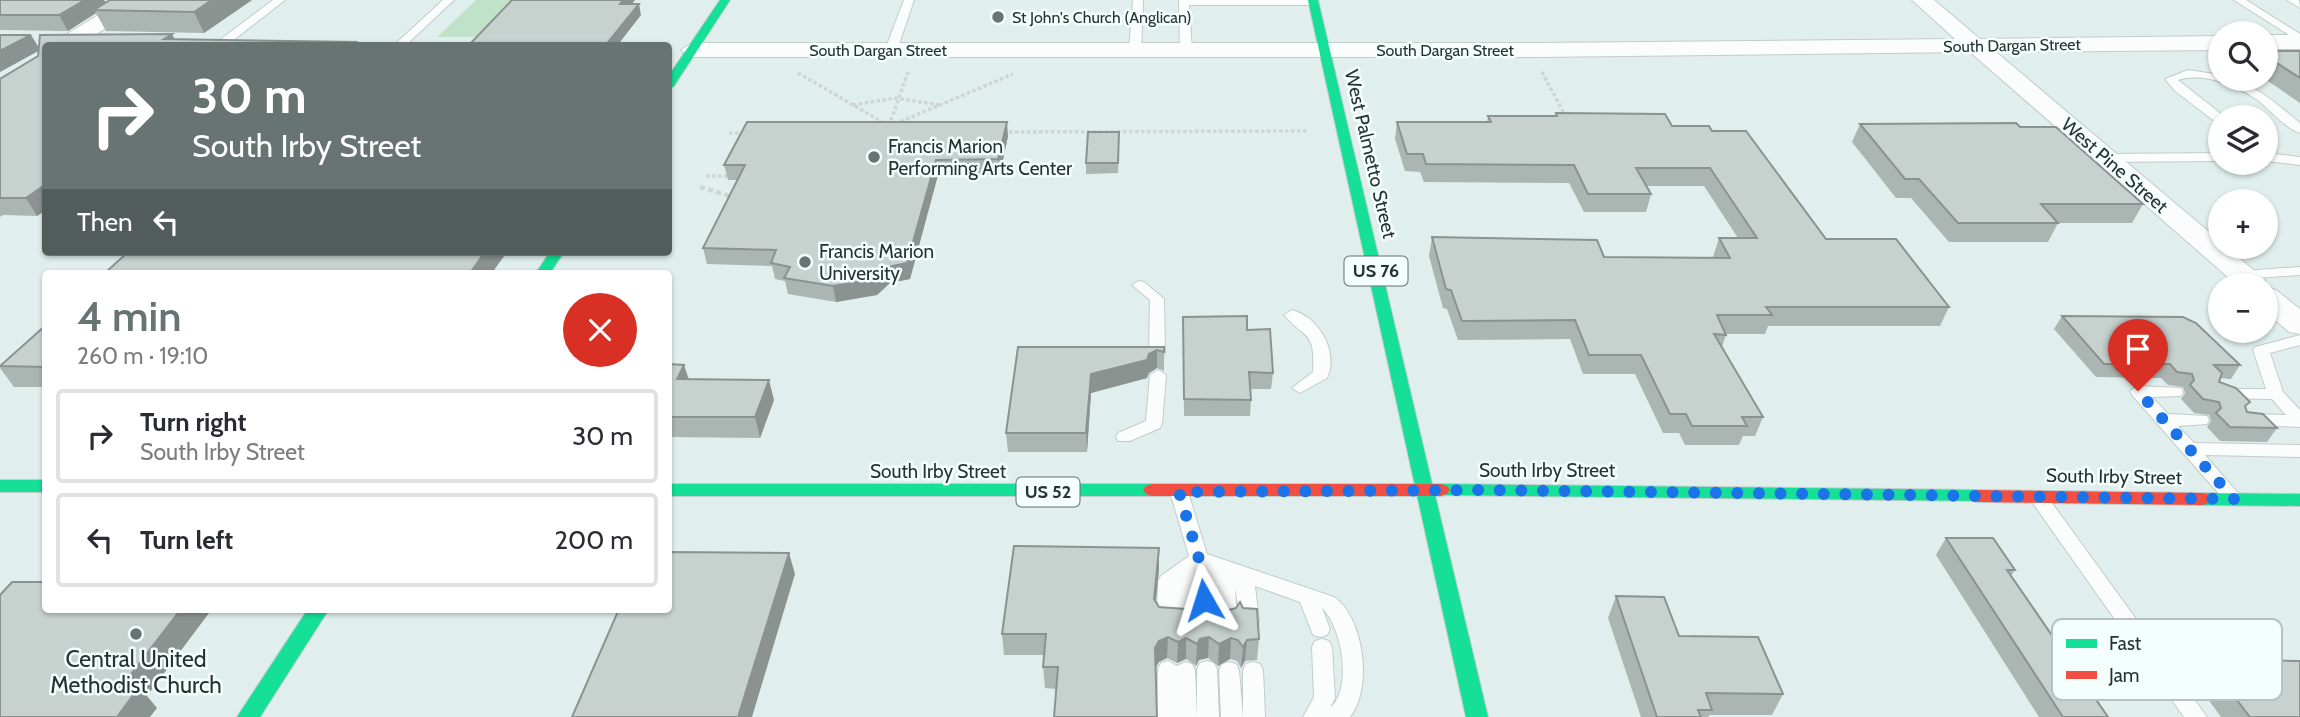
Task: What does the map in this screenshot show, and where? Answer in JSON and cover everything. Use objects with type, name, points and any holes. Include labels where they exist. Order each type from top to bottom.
[{"type":"main road","points":[[672,80],[725,0]]},
{"type":"main road","name":"US 76","points":[[1313,1],[1326,50]]},
{"type":"main road","name":"South Dargan Street","points":[[672,50],[692,50]]},
{"type":"main road","name":"West Palmetto Street","points":[[1326,50],[1477,717]]},
{"type":"main road","points":[[0,485],[42,486]]},
{"type":"main road","name":"South Irby Street","points":[[672,490],[1427,491],[2300,500]]},
{"type":"main road","points":[[247,717],[316,613]]},
{"type":"street","points":[[66,42],[137,0]]},
{"type":"street","name":"West Pine Street","points":[[1922,0],[2240,273]]},
{"type":"street","points":[[2278,41],[2300,40]]},
{"type":"street","name":"South Dargan Street","points":[[692,50],[1326,50],[2208,43]]},
{"type":"street","points":[[2278,307],[2300,326]]},
{"type":"lane","points":[[217,42],[280,0]]},
{"type":"lane","points":[[402,42],[449,0]]},
{"type":"lane","points":[[891,50],[909,0]]},
{"type":"lane","points":[[1135,50],[1138,0]]},
{"type":"lane","points":[[2239,0],[2300,40]]},
{"type":"lane","points":[[2292,0],[2300,5]]},
{"type":"lane","points":[[1186,50],[1184,1],[1313,1]]},
{"type":"lane","points":[[2208,76],[2188,73],[2171,79],[2179,89],[2208,110]]},
{"type":"lane","points":[[2249,91],[2259,96],[2300,129]]},
{"type":"lane","points":[[2108,158],[2208,158]]},
{"type":"lane","points":[[2278,158],[2300,161]]},
{"type":"lane","points":[[2278,275],[2300,271]]},
{"type":"lane","points":[[1139,285],[1157,299],[1157,353]]},
{"type":"lane","points":[[1292,315],[1313,328],[1322,349],[1321,374],[1300,388]]},
{"type":"lane","points":[[2300,340],[2261,350],[2276,394],[2300,420]]},
{"type":"lane","points":[[1124,437],[1154,425],[1158,375]]},
{"type":"lane","points":[[2175,392],[2138,391],[2234,499]]},
{"type":"lane","points":[[2219,393],[2276,394]]},
{"type":"lane","points":[[2165,420],[2201,420]]},
{"type":"lane","points":[[2246,420],[2300,420]]},
{"type":"lane","points":[[2191,449],[2300,451]]},
{"type":"lane","points":[[1179,492],[1199,559],[1206,621]]},
{"type":"lane","points":[[2038,496],[2126,619]]},
{"type":"lane","points":[[1199,559],[1329,604],[1342,618],[1349,639],[1352,676],[1347,705],[1335,717]]},
{"type":"lane","points":[[1176,620],[1185,590],[1199,559]]},
{"type":"lane","points":[[1199,559],[1225,584],[1227,621]]},
{"type":"lane","points":[[1199,559],[1245,586],[1249,621]]},
{"type":"lane","points":[[1308,597],[1321,638],[1325,698],[1314,717]]},
{"type":"lane","points":[[1168,717],[1176,669],[1186,717]]},
{"type":"lane","points":[[1207,670],[1208,717]]},
{"type":"lane","points":[[1230,670],[1232,717]]},
{"type":"lane","points":[[1253,670],[1254,717]]},
{"type":"lane","points":[[2184,700],[2196,717]]},
{"type":"path","points":[[1538,65],[1568,120]]},
{"type":"path","points":[[887,133],[910,67]]},
{"type":"path","points":[[788,68],[889,126]]},
{"type":"path","points":[[889,126],[1017,73]]},
{"type":"path","points":[[853,105],[899,98],[940,105]]},
{"type":"path","points":[[996,132],[1308,131]]},
{"type":"path","points":[[729,133],[755,133]]},
{"type":"path","points":[[706,176],[730,176]]},
{"type":"path","points":[[700,187],[740,199]]},
{"type":"green space","points":[[476,0],[524,0],[487,37],[437,37]]},
{"type":"building","points":[[0,0],[85,0],[59,15],[0,15]]},
{"type":"building","points":[[110,0],[212,0],[194,12],[94,10]]},
{"type":"building","points":[[512,0],[623,0],[620,4],[639,4],[608,42],[472,42]]},
{"type":"building","points":[[172,34],[164,39],[356,42],[42,42],[42,187],[26,198],[0,198],[0,79],[38,56],[40,35]]},
{"type":"building","points":[[0,35],[31,35],[0,51]]},
{"type":"building","points":[[2278,51],[2300,51],[2300,78],[2278,64]]},
{"type":"building","points":[[1556,113],[1665,114],[1672,126],[1709,126],[1712,131],[1746,131],[1826,239],[1896,239],[1949,307],[1766,307],[1772,315],[1717,315],[1726,335],[1714,334],[1763,417],[1742,417],[1747,426],[1692,426],[1686,414],[1670,414],[1641,355],[1589,355],[1575,320],[1462,321],[1451,290],[1446,289],[1432,237],[1597,240],[1604,257],[1730,258],[1719,238],[1757,238],[1710,168],[1636,168],[1651,194],[1588,194],[1574,165],[1426,164],[1423,154],[1407,154],[1397,122],[1491,122],[1488,116],[1557,116]]},
{"type":"building","points":[[747,122],[1007,122],[998,159],[936,160],[907,263],[888,267],[875,279],[833,286],[784,278],[790,267],[771,263],[776,250],[703,248],[745,165],[724,165]]},
{"type":"building","points":[[2016,123],[2020,127],[2056,127],[2143,204],[2041,204],[2058,223],[1958,223],[1919,179],[1905,179],[1860,124]]},
{"type":"building","points":[[1088,132],[1119,132],[1118,163],[1086,163]]},
{"type":"building","points":[[124,256],[482,256],[472,270],[108,270]]},
{"type":"building","points":[[1247,316],[1247,330],[1270,329],[1273,373],[1249,372],[1251,400],[1184,399],[1183,317]]},
{"type":"building","points":[[2062,316],[2183,317],[2196,323],[2208,334],[2208,343],[2217,343],[2240,365],[2214,365],[2222,373],[2219,382],[2236,388],[2250,402],[2245,406],[2247,412],[2263,414],[2277,428],[2230,427],[2216,413],[2221,408],[2219,402],[2203,399],[2190,385],[2194,380],[2192,374],[2177,372],[2170,364],[2104,364]]},
{"type":"building","points":[[42,329],[42,367],[0,366]]},
{"type":"building","points":[[1018,347],[1164,347],[1164,352],[1157,350],[1149,354],[1147,360],[1091,374],[1086,433],[1006,433]]},
{"type":"building","points":[[672,364],[684,365],[677,379],[769,380],[755,417],[672,417]]},
{"type":"building","points":[[1946,538],[1993,538],[2015,570],[2007,570],[2052,635],[2052,700],[2096,700],[2108,717],[2063,717]]},
{"type":"building","points":[[1014,546],[1159,548],[1154,599],[1159,607],[1186,609],[1197,603],[1199,608],[1206,610],[1218,605],[1229,610],[1236,608],[1240,602],[1243,608],[1257,609],[1259,639],[1247,640],[1243,647],[1238,640],[1231,638],[1219,644],[1209,637],[1200,639],[1197,644],[1186,638],[1178,642],[1168,637],[1159,641],[1155,648],[1157,717],[1054,717],[1058,667],[1043,667],[1046,634],[1002,634]]},
{"type":"building","points":[[672,552],[789,553],[738,717],[572,717],[617,613],[672,613]]},
{"type":"building","points":[[12,582],[42,582],[42,613],[178,613],[121,687],[139,687],[117,717],[0,717],[0,595]]},
{"type":"building","points":[[1616,596],[1664,597],[1679,636],[1758,637],[1783,694],[1706,693],[1712,710],[1698,710],[1701,717],[1657,717]]},
{"type":"building","points":[[2282,661],[2300,661],[2300,717],[2250,717],[2237,700],[2282,700]]},
{"type":"traffic: fast","points":[[672,80],[725,0]]},
{"type":"traffic: fast","points":[[1313,0],[1477,717]]},
{"type":"traffic: fast","points":[[545,270],[554,256]]},
{"type":"traffic: fast","points":[[0,486],[42,486]]},
{"type":"traffic: fast","points":[[672,490],[1152,490]]},
{"type":"traffic: fast","points":[[1441,490],[1979,496]]},
{"type":"traffic: fast","points":[[2201,499],[2300,500]]},
{"type":"traffic: fast","points":[[248,717],[316,613]]},
{"type":"traffic: jam","points":[[1152,490],[1441,490]]},
{"type":"traffic: jam","points":[[1979,496],[2201,499]]},
{"type":"place","name":"St John's Church (Anglican)","points":[[998,17]]},
{"type":"place","name":"Francis Marion Performing Arts Center","points":[[874,157]]},
{"type":"place","name":"Francis Marion University","points":[[805,262]]},
{"type":"place","name":"Central United Methodist Church","points":[[136,634]]},
{"type":"route","points":[[1204,600],[1199,559],[1179,492],[1484,490],[2234,499],[2138,391]]}]
